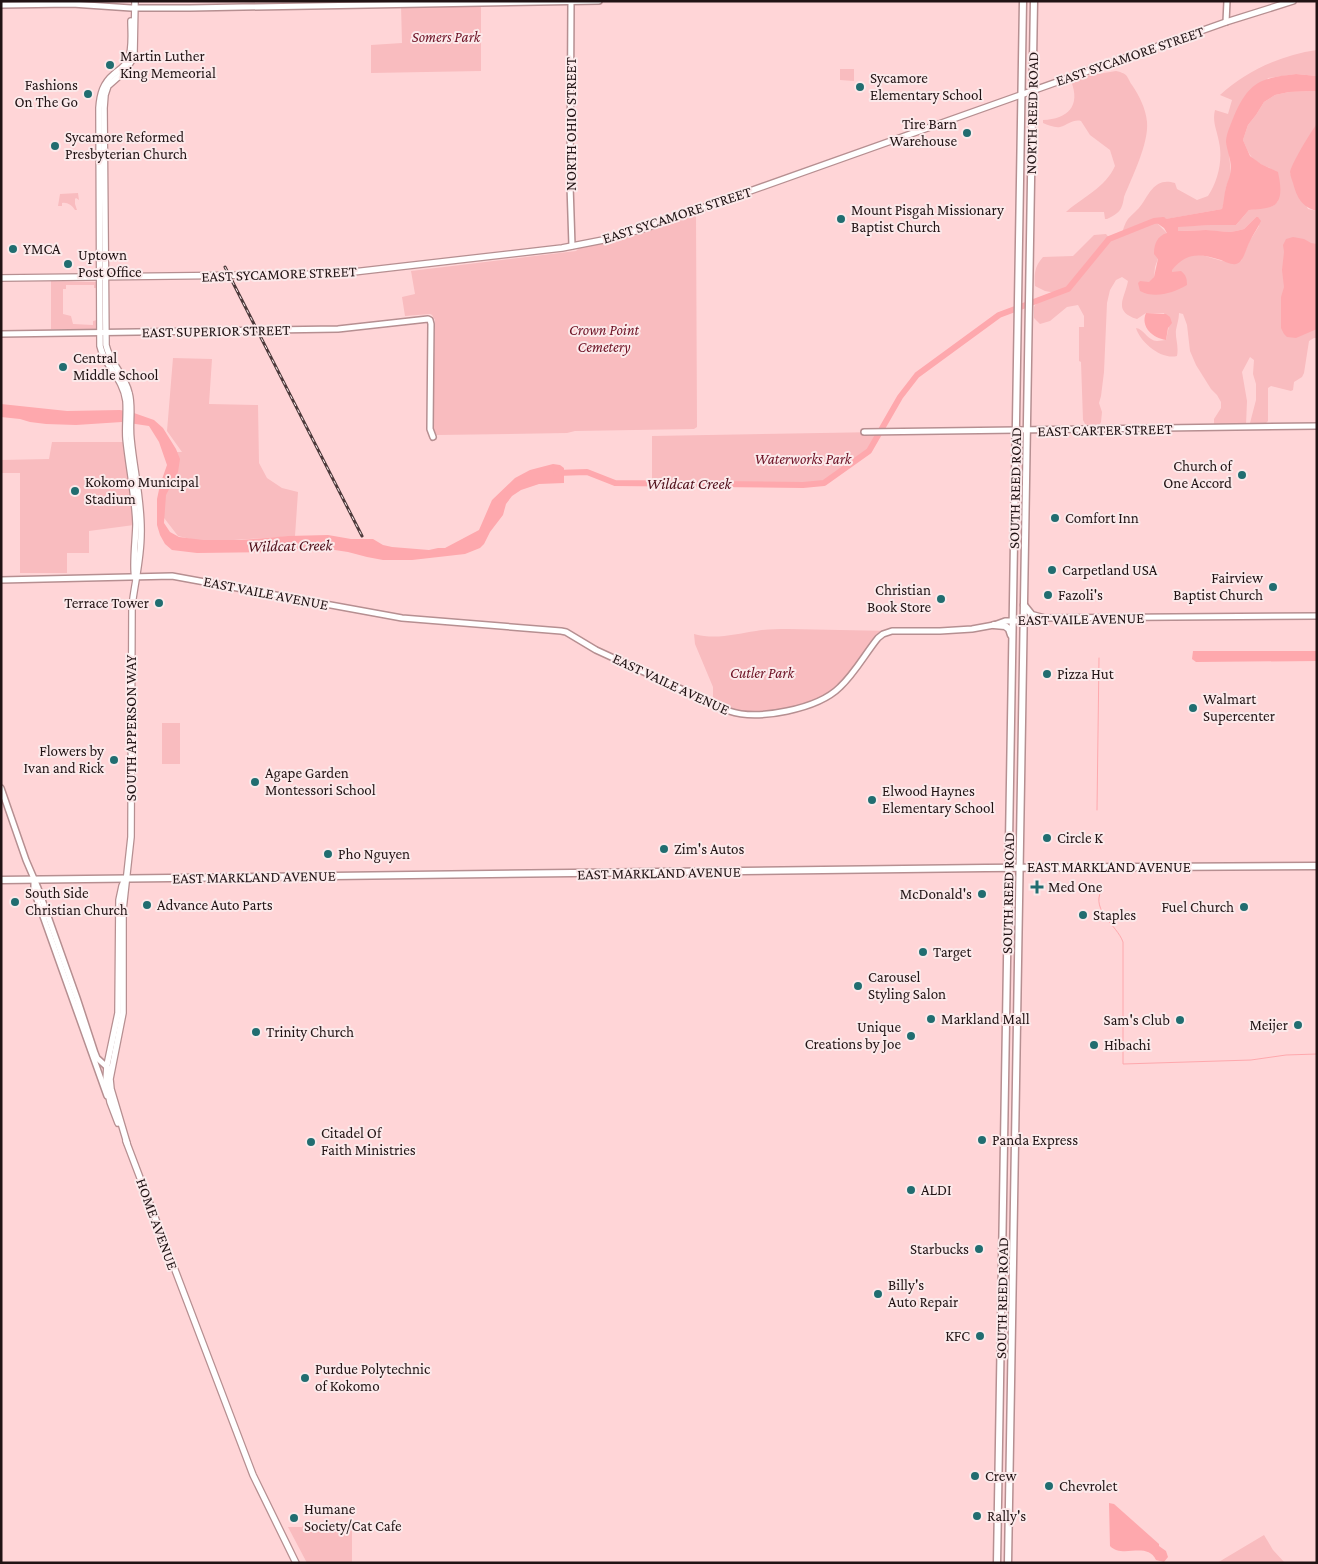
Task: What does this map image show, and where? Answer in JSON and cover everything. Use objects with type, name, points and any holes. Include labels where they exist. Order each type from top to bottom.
[{"type":"main road","name":"NORTH REED ROAD","points":[[1020,224],[1023,1]]},
{"type":"main road","name":"NORTH REED ROAD","points":[[1030,225],[1034,1]]},
{"type":"main road","name":"EAST SYCAMORE STREET","points":[[1,278],[336,274],[572,246],[616,237],[1226,22],[1294,1]]},
{"type":"main road","name":"SOUTH APPERSON WAY","points":[[110,1102],[106,1081],[118,1013],[119,900],[122,886],[126,879],[131,837],[132,606],[136,546],[135,506],[128,435],[128,401],[122,384],[102,355],[100,346],[103,333],[103,277],[99,120],[100,95],[105,82],[124,67],[128,60],[131,46],[133,5]]},
{"type":"main road","name":"SOUTH REED ROAD","points":[[997,1563],[1020,224]]},
{"type":"main road","name":"SOUTH REED ROAD","points":[[1008,1563],[1030,225]]},
{"type":"main road","points":[[1024,605],[1032,615],[1043,618]]},
{"type":"main road","points":[[994,625],[1005,626],[1009,629],[1013,642]]},
{"type":"main road","name":"EAST MARKLAND AVENUE","points":[[1,880],[1317,866]]},
{"type":"main road","name":"SOUTH APPERSON WAY","points":[[109,1068],[111,1089],[127,1143]]},
{"type":"main road","name":"HOME AVENUE","points":[[110,1102],[253,1475],[296,1563]]},
{"type":"street","points":[[1,5],[599,1]]},
{"type":"street","points":[[1019,1],[1023,9]]},
{"type":"street","points":[[1226,22],[1227,1]]},
{"type":"street","name":"NORTH OHIO STREET","points":[[571,2],[570,210],[572,246]]},
{"type":"street","name":"EAST SUPERIOR STREET","points":[[1,334],[338,329],[422,319],[430,320],[432,324],[430,429],[433,437]]},
{"type":"street","name":"EAST CARTER STREET","points":[[864,432],[1016,432],[1317,426]]},
{"type":"street","name":"EAST VAILE AVENUE","points":[[1,580],[172,576],[402,618],[561,631],[721,708],[742,714],[768,714],[789,711],[824,698],[839,688],[878,638],[892,631],[972,629],[994,625],[1005,620],[1024,621],[1043,618],[1317,616]]},
{"type":"street","name":"HOME AVENUE","points":[[1,788],[97,1058],[109,1068]]},
{"type":"street","name":"HOME AVENUE","points":[[34,879],[34,890],[110,1102]]},
{"type":"green space","name":"Somers Park","points":[[481,2],[481,71],[371,73],[371,45],[402,43],[401,5]]},
{"type":"green space","points":[[1317,50],[1317,76],[1296,74],[1268,78],[1229,154],[1231,174],[1226,187],[1222,209],[1155,221],[1167,233],[1152,281],[1138,288],[1172,272],[1172,269],[1181,260],[1190,256],[1206,256],[1231,262],[1241,261],[1249,242],[1259,226],[1256,217],[1244,229],[1229,232],[1178,231],[1178,226],[1236,225],[1249,210],[1273,206],[1278,201],[1270,168],[1252,158],[1243,140],[1248,125],[1264,102],[1275,95],[1289,92],[1317,92],[1317,124],[1297,157],[1290,173],[1308,209],[1317,211],[1317,338],[1309,341],[1302,377],[1294,382],[1293,390],[1291,391],[1271,386],[1268,388],[1268,421],[1265,424],[1252,424],[1250,423],[1256,400],[1256,384],[1253,374],[1254,360],[1250,357],[1242,372],[1247,401],[1246,425],[1214,425],[1214,419],[1221,408],[1221,402],[1196,365],[1190,351],[1187,325],[1183,314],[1179,313],[1176,330],[1177,356],[1171,357],[1158,353],[1142,339],[1136,328],[1154,340],[1166,340],[1169,326],[1164,313],[1146,313],[1137,319],[1129,316],[1122,308],[1128,281],[1122,277],[1116,280],[1110,290],[1107,303],[1104,372],[1099,403],[1102,412],[1101,422],[1100,424],[1085,424],[1083,420],[1081,362],[1079,361],[1079,327],[1084,327],[1084,316],[1078,305],[1067,307],[1050,321],[1040,324],[1034,318],[1034,307],[1038,300],[1056,293],[1045,291],[1035,286],[1035,273],[1038,264],[1043,257],[1073,256],[1094,235],[1106,234],[1110,239],[1122,234],[1128,219],[1151,190],[1163,182],[1175,183],[1177,189],[1197,200],[1208,196],[1217,177],[1220,163],[1220,149],[1214,122],[1215,110],[1228,114],[1232,100],[1220,95],[1230,86],[1265,65],[1290,56]]},
{"type":"green space","points":[[840,69],[854,69],[854,81],[840,80]]},
{"type":"green space","points":[[1116,71],[1127,76],[1140,98],[1145,112],[1147,130],[1139,160],[1121,209],[1117,213],[1105,219],[1104,212],[1066,212],[1100,186],[1111,174],[1115,166],[1110,150],[1090,135],[1081,121],[1073,121],[1058,127],[1043,123],[1043,120],[1059,117],[1070,110],[1074,98],[1071,81],[1086,76]]},
{"type":"green space","points":[[78,193],[79,200],[75,199],[77,210],[66,203],[58,206],[60,194]]},
{"type":"green space","name":"Crown Point Cemetery","points":[[696,214],[697,427],[694,429],[575,431],[567,433],[434,434],[435,320],[430,314],[405,316],[402,297],[415,294],[411,271],[576,251],[579,248],[633,236]]},
{"type":"green space","points":[[51,281],[99,282],[99,329],[51,329]],"holes":[[[66,285],[94,285],[94,288],[97,288],[97,320],[93,321],[93,325],[73,324],[71,316],[63,314],[63,289],[66,289]]]},
{"type":"green space","points":[[173,358],[212,359],[209,404],[258,405],[259,463],[267,478],[282,488],[298,492],[295,536],[204,542],[178,536],[161,514],[173,452],[182,452],[167,431]]},
{"type":"green space","name":"Waterworks Park","points":[[880,432],[869,451],[824,483],[803,485],[652,484],[652,436]]},
{"type":"green space","name":"Kokomo Municipal Stadium","points":[[52,442],[123,442],[134,525],[89,531],[89,553],[67,553],[67,573],[20,573],[20,473],[1,473],[1,460],[49,459]]},
{"type":"green space","name":"Cutler Park","points":[[788,629],[892,631],[883,634],[845,681],[831,694],[789,711],[742,714],[713,704],[713,687],[695,644],[694,634],[718,636]]},
{"type":"green space","points":[[162,723],[180,723],[180,764],[162,764]]},
{"type":"green space","points":[[303,1524],[352,1524],[352,1563],[307,1563],[288,1527],[302,1527]]},
{"type":"green space","points":[[1264,1535],[1273,1550],[1285,1563],[1217,1563]]},
{"type":"water","points":[[1296,74],[1317,76],[1317,92],[1289,92],[1275,95],[1264,102],[1248,125],[1243,140],[1250,156],[1278,172],[1280,181],[1279,200],[1273,206],[1267,208],[1249,210],[1236,225],[1178,227],[1178,231],[1206,230],[1229,232],[1244,229],[1258,217],[1261,221],[1241,261],[1232,264],[1207,256],[1189,257],[1172,270],[1172,272],[1183,272],[1187,285],[1158,295],[1140,291],[1138,283],[1140,281],[1149,282],[1154,277],[1158,259],[1154,254],[1155,244],[1158,238],[1167,233],[1164,228],[1154,221],[1222,209],[1231,171],[1226,139],[1239,105],[1257,84],[1273,77]]},
{"type":"water","points":[[1317,124],[1317,211],[1307,207],[1301,201],[1296,193],[1290,172],[1302,147]]},
{"type":"water","points":[[1293,237],[1317,244],[1317,329],[1296,338],[1287,337],[1281,328],[1281,297],[1284,287],[1282,270],[1283,245],[1286,239]]},
{"type":"water","points":[[1146,313],[1166,314],[1170,317],[1172,323],[1168,328],[1166,340],[1152,334],[1146,327]]},
{"type":"water","points":[[1,404],[67,411],[120,410],[154,420],[163,428],[180,459],[178,472],[166,495],[164,523],[170,532],[179,537],[203,540],[241,540],[328,535],[351,539],[373,539],[383,545],[392,547],[429,550],[445,548],[479,530],[492,500],[515,478],[530,470],[553,464],[564,468],[564,483],[539,484],[521,490],[512,496],[506,504],[503,515],[490,532],[484,544],[480,548],[465,554],[412,560],[383,560],[328,549],[197,553],[172,550],[165,544],[157,525],[157,499],[167,465],[159,442],[149,426],[122,422],[76,425],[30,422],[1,417]]},
{"type":"water","points":[[1193,651],[1317,651],[1317,661],[1196,662],[1192,659]]},
{"type":"water","points":[[1109,1503],[1114,1504],[1166,1551],[1168,1557],[1164,1562],[1156,1560],[1152,1554],[1147,1552],[1121,1551],[1115,1550],[1110,1546]]},
{"type":"waterway","name":"Wildcat Creek","points":[[556,473],[587,472],[615,483],[803,485],[824,483],[869,451],[900,397],[917,375],[999,315],[1068,289],[1109,239],[1154,221],[1163,220]]},
{"type":"waterway","points":[[1097,810],[1099,658]]},
{"type":"waterway","points":[[1101,891],[1099,905],[1123,942],[1123,1064],[1251,1060],[1286,1055],[1317,1054]]},
{"type":"railway","points":[[225,267],[362,536]]},
{"type":"place","name":"Martin Luther King Memeorial","points":[[110,65]]},
{"type":"place","name":"Sycamore Elementary School","points":[[860,87]]},
{"type":"place","name":"Fashions On The Go","points":[[88,94]]},
{"type":"place","name":"Tire Barn Warehouse","points":[[967,133]]},
{"type":"place","name":"Sycamore Reformed Presbyterian Church","points":[[55,146]]},
{"type":"place","name":"Mount Pisgah Missionary Baptist Church","points":[[841,219]]},
{"type":"place","name":"YMCA","points":[[13,249]]},
{"type":"place","name":"Uptown Post Office","points":[[68,264]]},
{"type":"place","name":"Central Middle School","points":[[63,367]]},
{"type":"place","name":"Church of One Accord","points":[[1242,475]]},
{"type":"place","name":"Kokomo Municipal Stadium","points":[[75,491]]},
{"type":"place","name":"Comfort Inn","points":[[1055,518]]},
{"type":"place","name":"Carpetland USA","points":[[1052,570]]},
{"type":"place","name":"Fairview Baptist Church","points":[[1273,587]]},
{"type":"place","name":"Fazoli's","points":[[1048,595]]},
{"type":"place","name":"Christian Book Store","points":[[941,599]]},
{"type":"place","name":"Terrace Tower","points":[[159,603]]},
{"type":"place","name":"Pizza Hut","points":[[1047,674]]},
{"type":"place","name":"Walmart Supercenter","points":[[1193,708]]},
{"type":"place","name":"Flowers by Ivan and Rick","points":[[114,760]]},
{"type":"place","name":"Agape Garden Montessori School","points":[[255,782]]},
{"type":"place","name":"Elwood Haynes Elementary School","points":[[872,800]]},
{"type":"place","name":"Circle K","points":[[1047,838]]},
{"type":"place","name":"Zim's Autos","points":[[664,849]]},
{"type":"place","name":"Pho Nguyen","points":[[328,854]]},
{"type":"place","name":"Med One","points":[[1037,887]]},
{"type":"place","name":"McDonald's","points":[[982,894]]},
{"type":"place","name":"South Side Christian Church","points":[[15,902]]},
{"type":"place","name":"Advance Auto Parts","points":[[147,905]]},
{"type":"place","name":"Fuel Church","points":[[1244,907]]},
{"type":"place","name":"Staples","points":[[1083,915]]},
{"type":"place","name":"Target","points":[[923,952]]},
{"type":"place","name":"Carousel Styling Salon","points":[[858,986]]},
{"type":"place","name":"Markland Mall","points":[[931,1019]]},
{"type":"place","name":"Sam's Club","points":[[1180,1020]]},
{"type":"place","name":"Meijer","points":[[1298,1025]]},
{"type":"place","name":"Trinity Church","points":[[256,1032]]},
{"type":"place","name":"Unique Creations by Joe","points":[[911,1036]]},
{"type":"place","name":"Hibachi","points":[[1094,1045]]},
{"type":"place","name":"Panda Express","points":[[982,1140]]},
{"type":"place","name":"Citadel Of Faith Ministries","points":[[311,1142]]},
{"type":"place","name":"ALDI","points":[[911,1190]]},
{"type":"place","name":"Starbucks","points":[[979,1249]]},
{"type":"place","name":"Billy's Auto Repair","points":[[878,1294]]},
{"type":"place","name":"KFC","points":[[980,1336]]},
{"type":"place","name":"Purdue Polytechnic of Kokomo","points":[[305,1378]]},
{"type":"place","name":"Crew","points":[[975,1476]]},
{"type":"place","name":"Chevrolet","points":[[1049,1486]]},
{"type":"place","name":"Rally's","points":[[977,1516]]},
{"type":"place","name":"Humane Society/Cat Cafe","points":[[294,1518]]}]
